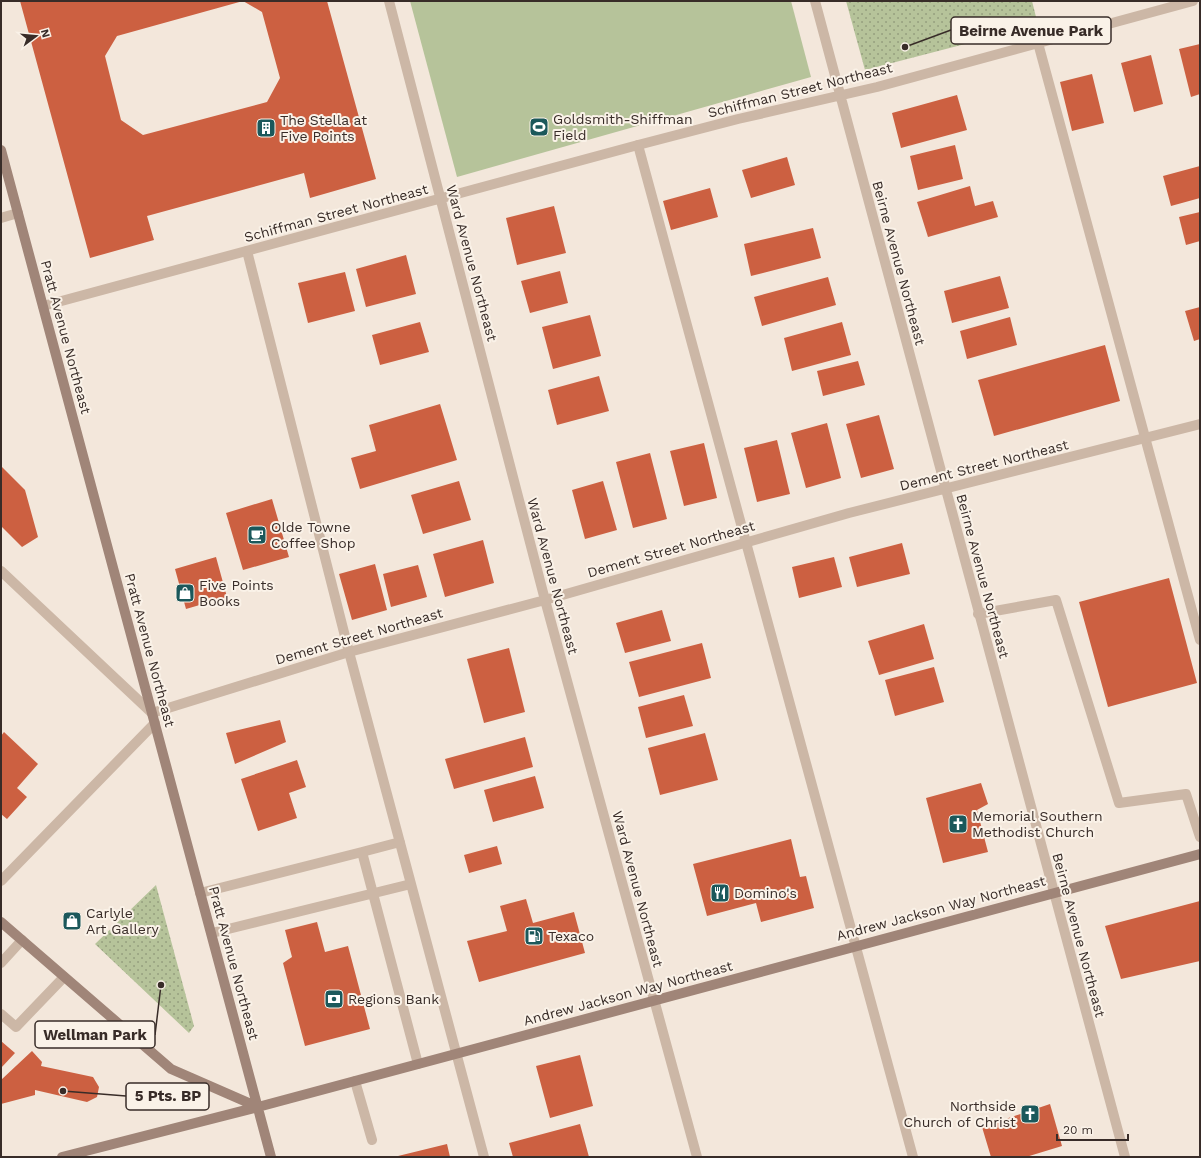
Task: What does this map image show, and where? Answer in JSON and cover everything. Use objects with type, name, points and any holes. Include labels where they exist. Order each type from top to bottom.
[{"type":"main road","name":"Pratt Avenue Northeast","points":[[1,150],[272,1157]]},
{"type":"main road","name":"Andrew Jackson Way Northeast","points":[[62,1157],[258,1107],[1200,854]]},
{"type":"main road","points":[[1,922],[171,1069],[258,1107]]},
{"type":"street","name":"Ward Avenue Northeast","points":[[389,1],[544,600],[697,1157]]},
{"type":"street","name":"Beirne Avenue Northeast","points":[[815,1],[1124,1157]]},
{"type":"street","name":"Schiffman Street Northeast","points":[[43,306],[638,145],[738,119],[840,95],[1193,1]]},
{"type":"street","points":[[1038,43],[1200,640]]},
{"type":"street","points":[[638,145],[913,1157]]},
{"type":"street","points":[[1,218],[18,213]]},
{"type":"street","points":[[247,251],[349,652],[484,1157]]},
{"type":"street","name":"Dement Street Northeast","points":[[1,882],[154,718],[349,652],[544,600],[746,542],[1200,424]]},
{"type":"street","points":[[1,571],[154,718]]},
{"type":"street","points":[[978,614],[1056,600],[1119,803],[1186,794],[1200,837]]},
{"type":"street","points":[[200,893],[400,842]]},
{"type":"street","points":[[362,852],[418,1064]]},
{"type":"street","points":[[212,933],[373,895],[411,884]]},
{"type":"street","points":[[1,963],[22,940]]},
{"type":"street","points":[[1,1014],[16,1027],[64,977]]},
{"type":"street","points":[[355,1081],[372,1140]]},
{"type":"green space","name":"Goldsmith-Shiffman Field","points":[[410,1],[791,1],[811,77],[457,177]]},
{"type":"green space","points":[[846,1],[1032,1],[1038,25],[865,70]]},
{"type":"green space","points":[[156,885],[194,1026],[189,1033],[95,944]]},
{"type":"building","name":"The Stella at Five Points","points":[[20,1],[243,1],[327,1],[376,179],[310,198],[304,173],[147,216],[154,240],[90,258]],"holes":[[[243,1],[262,12],[280,78],[267,102],[143,135],[121,120],[105,56],[117,36]]]},
{"type":"building","points":[[1200,44],[1200,94],[1191,97],[1179,49]]},
{"type":"building","points":[[1151,55],[1163,104],[1134,112],[1121,63]]},
{"type":"building","points":[[1092,74],[1104,123],[1072,131],[1060,82]]},
{"type":"building","points":[[957,95],[967,130],[901,148],[892,113]]},
{"type":"building","points":[[955,145],[963,179],[918,190],[910,156]]},
{"type":"building","points":[[787,157],[795,185],[751,198],[742,170]]},
{"type":"building","points":[[1200,166],[1200,198],[1171,206],[1163,176]]},
{"type":"building","points":[[970,186],[975,206],[993,201],[998,217],[928,237],[917,202]]},
{"type":"building","points":[[710,188],[718,217],[671,230],[663,201]]},
{"type":"building","points":[[554,206],[566,253],[517,265],[506,218]]},
{"type":"building","points":[[1200,212],[1200,241],[1186,245],[1179,217]]},
{"type":"building","points":[[813,228],[821,258],[751,276],[744,244]]},
{"type":"building","points":[[406,255],[416,294],[366,307],[356,269]]},
{"type":"building","points":[[560,271],[568,303],[530,313],[521,281]]},
{"type":"building","points":[[345,272],[355,311],[308,323],[298,283]]},
{"type":"building","points":[[1000,276],[1009,308],[952,323],[944,291]]},
{"type":"building","points":[[828,277],[836,305],[762,326],[754,297]]},
{"type":"building","points":[[1200,307],[1200,339],[1194,341],[1185,311]]},
{"type":"building","points":[[590,315],[601,356],[553,369],[542,327]]},
{"type":"building","points":[[1010,317],[1017,345],[967,359],[960,331]]},
{"type":"building","points":[[420,322],[429,352],[380,365],[372,335]]},
{"type":"building","points":[[842,322],[851,355],[792,371],[784,338]]},
{"type":"building","points":[[1105,345],[1120,401],[994,436],[978,380]]},
{"type":"building","points":[[858,361],[865,385],[823,396],[817,371]]},
{"type":"building","points":[[599,376],[609,411],[557,425],[548,390]]},
{"type":"building","points":[[440,404],[457,460],[360,489],[351,458],[376,451],[369,425]]},
{"type":"building","points":[[879,415],[894,469],[861,478],[846,424]]},
{"type":"building","points":[[827,423],[841,478],[806,488],[791,433]]},
{"type":"building","points":[[777,440],[790,494],[757,502],[744,448]]},
{"type":"building","points":[[704,443],[717,498],[684,506],[670,451]]},
{"type":"building","points":[[650,453],[667,519],[633,528],[616,462]]},
{"type":"building","points":[[1,466],[25,490],[38,537],[22,547],[1,526]]},
{"type":"building","points":[[459,481],[471,520],[423,534],[411,495]]},
{"type":"building","points":[[603,481],[617,530],[585,539],[572,490]]},
{"type":"building","points":[[272,499],[289,557],[243,570],[226,513]]},
{"type":"building","points":[[483,540],[494,583],[445,597],[433,554]]},
{"type":"building","points":[[902,543],[910,574],[857,587],[849,557]]},
{"type":"building","points":[[216,557],[227,597],[186,609],[175,569]]},
{"type":"building","points":[[834,557],[842,587],[799,598],[792,567]]},
{"type":"building","points":[[375,564],[387,610],[352,620],[339,574]]},
{"type":"building","points":[[418,565],[427,597],[391,607],[383,574]]},
{"type":"building","points":[[1169,578],[1197,683],[1108,707],[1079,602]]},
{"type":"building","points":[[662,610],[671,641],[625,653],[616,623]]},
{"type":"building","points":[[924,624],[934,659],[879,675],[868,641]]},
{"type":"building","points":[[702,643],[711,678],[639,697],[629,662]]},
{"type":"building","points":[[509,648],[525,712],[484,723],[467,659]]},
{"type":"building","points":[[934,667],[944,702],[895,716],[885,680]]},
{"type":"building","points":[[684,695],[693,726],[646,738],[638,707]]},
{"type":"building","points":[[280,720],[286,742],[235,764],[226,733]]},
{"type":"building","points":[[4,732],[38,764],[17,788],[27,797],[7,819],[1,814],[1,736]]},
{"type":"building","points":[[705,733],[718,780],[660,795],[648,748]]},
{"type":"building","points":[[525,737],[533,767],[454,789],[445,759]]},
{"type":"building","points":[[297,760],[306,787],[289,793],[297,818],[258,831],[241,779]]},
{"type":"building","points":[[535,776],[544,808],[493,822],[484,790]]},
{"type":"building","points":[[981,783],[988,804],[977,810],[988,852],[943,863],[926,798]]},
{"type":"building","points":[[791,839],[800,877],[806,876],[814,908],[761,922],[756,903],[707,916],[693,864]]},
{"type":"building","points":[[497,846],[502,864],[469,873],[464,855]]},
{"type":"building","name":"Texaco","points":[[526,899],[533,923],[574,912],[585,953],[479,982],[467,941],[507,931],[500,906]]},
{"type":"building","points":[[1200,901],[1200,961],[1121,979],[1105,926]]},
{"type":"building","points":[[317,922],[325,952],[348,946],[370,1029],[305,1046],[283,963],[292,957],[285,930]]},
{"type":"building","points":[[1,1041],[15,1053],[1,1068]]},
{"type":"building","points":[[32,1051],[42,1062],[41,1066],[93,1077],[99,1087],[97,1097],[87,1102],[35,1090],[35,1095],[1,1104],[1,1080]]},
{"type":"building","points":[[580,1055],[593,1106],[550,1118],[536,1066]]},
{"type":"building","points":[[1050,1104],[1062,1146],[1026,1157],[991,1157],[982,1127]]},
{"type":"building","points":[[580,1124],[589,1157],[513,1157],[509,1143]]},
{"type":"building","points":[[447,1144],[450,1157],[398,1157],[398,1156]]},
{"type":"place","name":"Beirne Avenue Park","points":[[905,47]]},
{"type":"place","name":"Goldsmith-Shiffman Field","points":[[539,127]]},
{"type":"place","name":"The Stella at Five Points","points":[[266,128]]},
{"type":"place","name":"Olde Towne Coffee Shop","points":[[257,535]]},
{"type":"place","name":"Five Points Books","points":[[185,593]]},
{"type":"place","name":"Memorial Southern Methodist Church","points":[[958,824]]},
{"type":"place","name":"Domino's","points":[[720,893]]},
{"type":"place","name":"Carlyle Art Gallery","points":[[72,921]]},
{"type":"place","name":"Texaco","points":[[534,936]]},
{"type":"place","name":"Wellman Park","points":[[161,985]]},
{"type":"place","name":"Regions Bank","points":[[334,999]]},
{"type":"place","name":"5 Pts. BP","points":[[63,1091]]},
{"type":"place","name":"Northside Church of Christ","points":[[1030,1114]]}]
